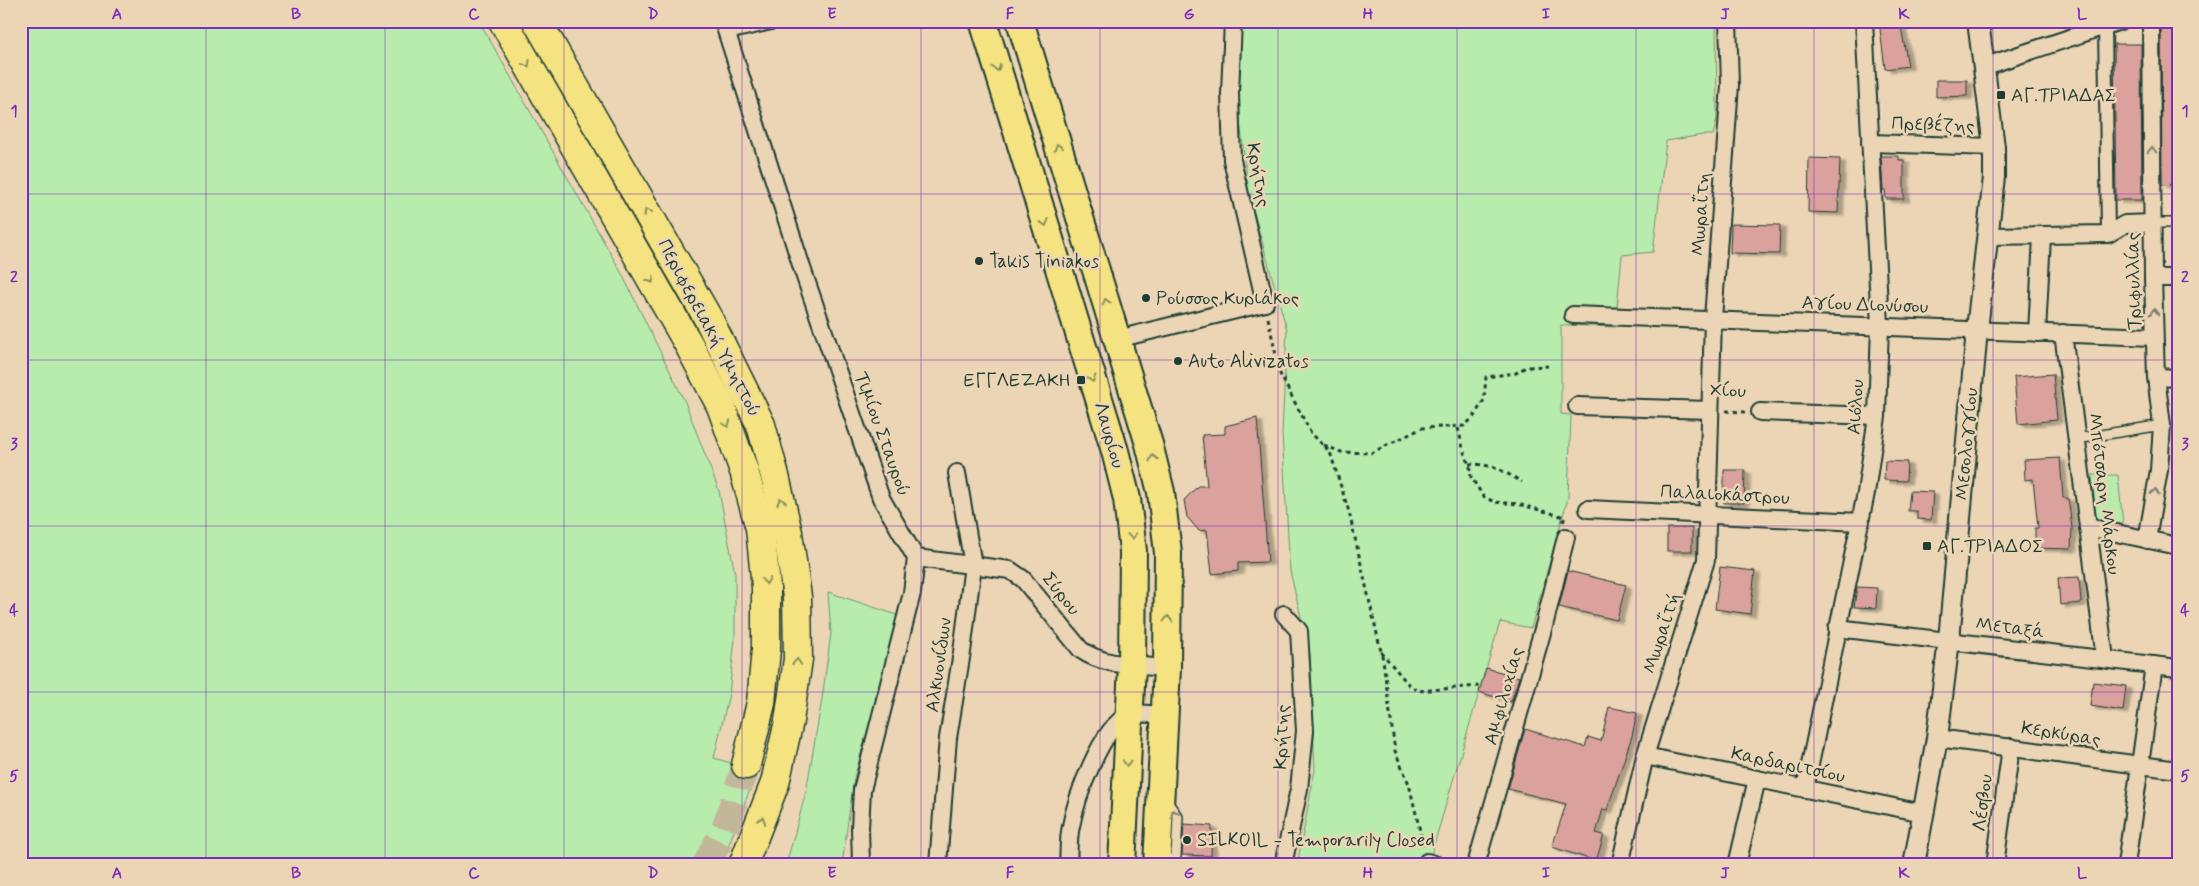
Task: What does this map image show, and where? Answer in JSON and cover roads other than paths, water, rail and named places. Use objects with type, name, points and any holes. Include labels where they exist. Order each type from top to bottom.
[{"type":"highway","name":"Περιφερειακή Υμηττού","points":[[503,21],[689,345],[721,406],[744,471],[760,528],[766,588],[766,649],[760,703],[746,766]]},
{"type":"highway","name":"Περιφερειακή Υμηττού","points":[[537,21],[708,318],[738,376],[760,425],[788,533],[797,597],[798,659],[789,721],[775,783],[742,865]]},
{"type":"main road","name":"Λαυρίου","points":[[983,21],[1127,499],[1133,551],[1132,665],[1122,865]]},
{"type":"main road","name":"Λαυρίου","points":[[1020,21],[1155,466],[1165,516],[1168,553],[1167,668],[1157,865]]},
{"type":"street","points":[[725,26],[771,21]]},
{"type":"street","name":"Κρήτης","points":[[1117,339],[1265,303],[1232,160],[1230,93],[1233,21]]},
{"type":"street","name":"Μωραΐτη","points":[[1710,410],[1712,319],[1730,86],[1728,21]]},
{"type":"street","name":"Αιόλου","points":[[1806,789],[1832,669],[1838,628],[1870,474],[1877,416],[1880,325],[1864,21]]},
{"type":"street","name":"Μεσολογγίου","points":[[1914,865],[1937,738],[1949,640],[1994,176],[1994,147],[1986,66],[1978,21]]},
{"type":"street","name":"Τριφυλλίας","points":[[2146,540],[2159,470],[2162,426],[2154,337],[2151,21]]},
{"type":"street","points":[[1986,66],[2113,24],[2108,234]]},
{"type":"street","name":"Τιμίου Σταυρού","points":[[725,26],[803,270],[881,498],[916,558]]},
{"type":"street","name":"Πρεβέζης","points":[[1870,142],[1994,147]]},
{"type":"street","points":[[1988,236],[2108,234],[2126,224],[2153,223]]},
{"type":"street","points":[[2037,332],[2042,236]]},
{"type":"street","points":[[2153,278],[2178,278]]},
{"type":"street","name":"Αγίου Διονύσου","points":[[1573,315],[1880,325],[2154,337]]},
{"type":"street","name":"Μπότσαρη Μάρκου","points":[[2063,333],[2105,659]]},
{"type":"street","points":[[2156,376],[2178,378]]},
{"type":"street","name":"Χίου","points":[[1577,406],[1710,410]]},
{"type":"street","name":"Μωραΐτή","points":[[1620,865],[1645,756],[1680,637],[1704,569],[1708,514],[1710,410]]},
{"type":"street","name":"Χίου","points":[[1760,412],[1877,416]]},
{"type":"street","name":"Αλκυονίδων","points":[[938,865],[948,738],[962,652],[973,565],[957,473]]},
{"type":"street","name":"Παλαιοκάστρου","points":[[1588,509],[1860,522]]},
{"type":"street","points":[[2088,527],[2178,546]]},
{"type":"street","name":"Αμφιλοχίας","points":[[1476,865],[1546,622],[1566,537]]},
{"type":"street","points":[[861,865],[862,790],[912,593],[916,558]]},
{"type":"street","name":"Σύρου","points":[[916,558],[1010,570],[1023,579],[1080,650],[1097,660],[1167,668]]},
{"type":"street","name":"Κρήτης","points":[[1283,865],[1300,789],[1305,731],[1299,632],[1284,614]]},
{"type":"street","name":"Μεταξά","points":[[1838,628],[2178,668]]},
{"type":"street","points":[[2126,865],[2154,665]]},
{"type":"street","points":[[1068,865],[1070,827],[1079,797],[1108,734],[1115,724],[1129,714],[1165,716]]},
{"type":"street","name":"Κερκύρας","points":[[1937,738],[2011,747],[2141,767],[2178,770]]},
{"type":"street","name":"Λέσβου","points":[[1996,865],[2011,747]]},
{"type":"street","name":"Καρδαριτσίου","points":[[1645,756],[1923,813]]},
{"type":"street","points":[[1737,865],[1757,779]]},
{"type":"lane","points":[[2153,223],[2178,223]]},
{"type":"lane","points":[[2076,438],[2162,426]]},
{"type":"lane","points":[[1160,792],[1178,817],[1176,857],[1164,865]]},
{"type":"tunnel","points":[[706,865],[725,829],[746,765]]},
{"type":"place","name":"ΑΓ.ΤΡΙΑΔΑΣ","points":[[2001,95]]},
{"type":"place","name":"Takis Tiniakos","points":[[979,261]]},
{"type":"place","name":"Ρούσσος Κυριάκος","points":[[1146,298]]},
{"type":"place","name":"Auto Alivizatos","points":[[1178,361]]},
{"type":"place","name":"ΕΓΓΛΕΖΑΚΗ","points":[[1081,380]]},
{"type":"place","name":"ΑΓ.ΤΡΙΑΔΟΣ","points":[[1927,546]]},
{"type":"place","name":"SILKOIL - Temporarily Closed","points":[[1187,840]]}]
